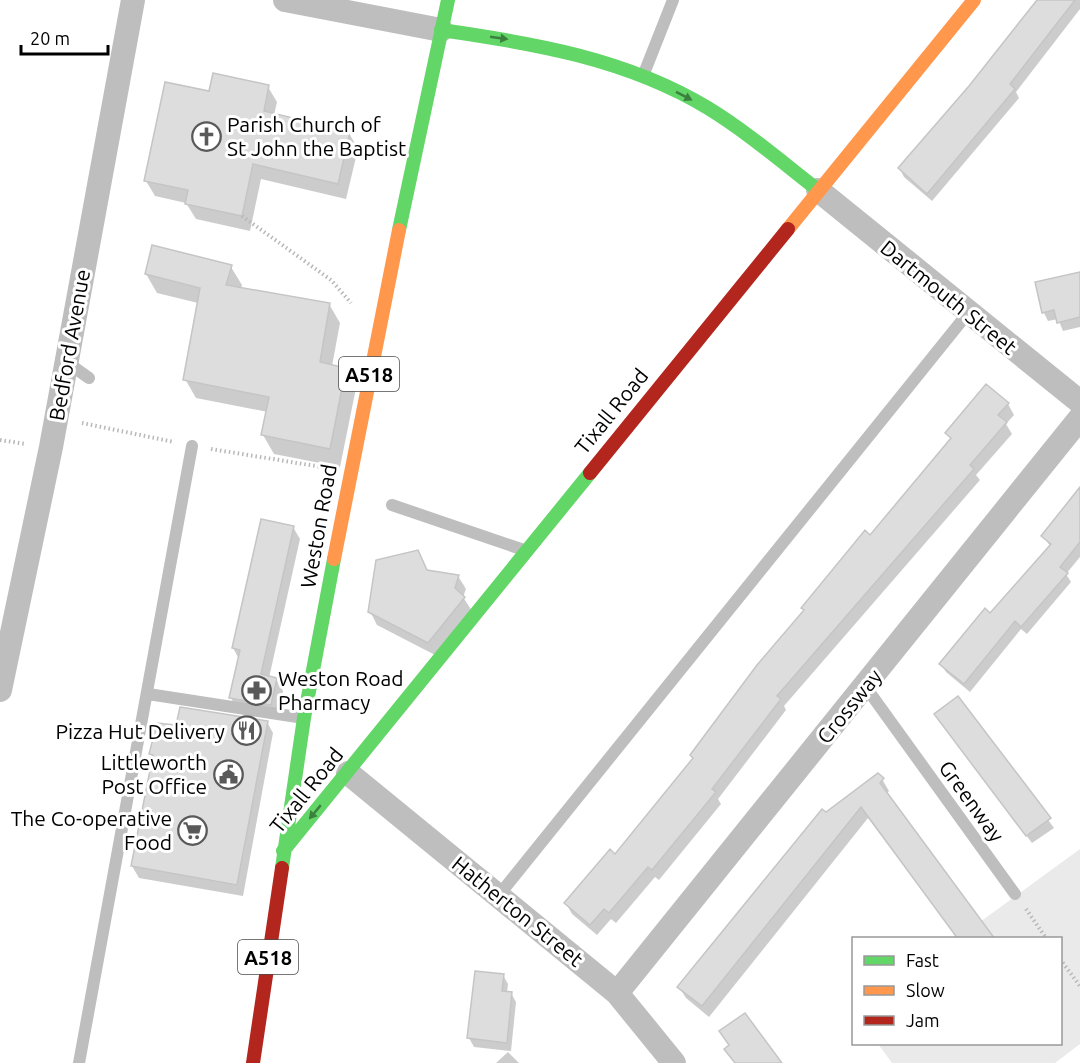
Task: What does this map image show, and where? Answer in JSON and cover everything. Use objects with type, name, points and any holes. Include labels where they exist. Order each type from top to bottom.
[{"type":"main road","name":"Weston Road","points":[[253,1063],[304,718],[377,333],[448,0]]},
{"type":"main road","name":"Tixall Road","points":[[283,851],[525,550],[974,0]]},
{"type":"main road","points":[[441,30],[515,40],[643,77],[708,108],[818,190]]},
{"type":"street","name":"Bedford Avenue","points":[[0,690],[51,447],[133,0]]},
{"type":"street","points":[[285,0],[441,30]]},
{"type":"street","name":"Dartmouth Street","points":[[818,190],[1080,402]]},
{"type":"street","name":"Crossway","points":[[617,993],[1080,418]]},
{"type":"street","name":"Hatherton Street","points":[[348,773],[617,993],[674,1063]]},
{"type":"lane","points":[[643,77],[673,0]]},
{"type":"lane","points":[[499,895],[968,313]]},
{"type":"lane","points":[[65,362],[89,378]]},
{"type":"lane","points":[[79,1063],[192,446]]},
{"type":"lane","points":[[392,505],[525,550]]},
{"type":"lane","name":"Greenway","points":[[865,686],[1015,894]]},
{"type":"lane","points":[[148,694],[304,718]]},
{"type":"path","points":[[242,216],[331,280],[377,333]]},
{"type":"path","points":[[1015,894],[1046,937]]},
{"type":"path","points":[[1062,961],[1080,986]]},
{"type":"shaded area","points":[[1080,849],[1080,1044],[1055,1063],[892,1063],[879,1045],[1062,1045],[1062,937],[959,937]]},
{"type":"building","points":[[1037,0],[1075,0],[1010,84],[1015,89],[927,194],[898,168],[969,86]]},
{"type":"building","name":"Parish Church of St John the Baptist","points":[[213,73],[269,85],[264,111],[350,132],[338,184],[253,164],[242,216],[185,204],[188,190],[144,181],[165,82],[209,91]]},
{"type":"building","points":[[152,245],[232,265],[226,285],[330,303],[320,362],[346,368],[330,449],[261,435],[269,397],[183,380],[200,288],[145,274]]},
{"type":"building","points":[[1080,272],[1080,317],[1057,323],[1054,310],[1042,313],[1035,282]]},
{"type":"building","points":[[986,384],[1009,403],[998,415],[1007,422],[970,465],[974,469],[777,696],[781,699],[712,789],[716,792],[652,870],[648,867],[609,913],[604,909],[590,925],[564,903],[610,849],[615,854],[693,758],[690,755],[757,665],[804,610],[801,608],[865,530],[870,535],[951,438],[945,433]]},
{"type":"building","points":[[1080,487],[1080,542],[1060,567],[1068,573],[1021,627],[1015,621],[964,684],[939,664],[985,608],[990,613],[1051,544],[1041,536]]},
{"type":"building","points":[[261,519],[294,526],[261,674],[277,678],[271,705],[229,698],[240,650],[232,648]]},
{"type":"building","points":[[418,550],[427,570],[459,575],[455,588],[465,597],[428,643],[368,612],[376,560]]},
{"type":"building","points":[[958,696],[1051,818],[1026,836],[934,714]]},
{"type":"building","points":[[180,707],[268,721],[237,885],[131,866],[153,755],[149,754],[157,723],[176,725]]},
{"type":"building","points":[[878,773],[884,778],[880,783],[994,937],[957,937],[861,807],[702,1006],[677,987],[822,809],[826,812]]},
{"type":"building","points":[[475,971],[504,974],[502,991],[512,992],[507,1043],[467,1038]]},
{"type":"building","points":[[745,1013],[782,1063],[735,1063],[724,1049],[729,1045],[719,1031]]},
{"type":"traffic: fast","points":[[399,230],[448,0]]},
{"type":"traffic: fast","points":[[441,30],[545,47],[612,65],[645,77],[677,91],[722,117],[818,190]]},
{"type":"traffic: fast","points":[[283,851],[590,473]]},
{"type":"traffic: fast","points":[[282,868],[304,718],[334,559]]},
{"type":"traffic: slow","points":[[788,229],[974,0]]},
{"type":"traffic: slow","points":[[334,559],[399,230]]},
{"type":"traffic: jam","points":[[590,473],[788,229]]},
{"type":"traffic: jam","points":[[253,1063],[282,868]]},
{"type":"place","name":"Parish Church of St John the Baptist","points":[[206,136]]},
{"type":"place","name":"Weston Road Pharmacy","points":[[257,690]]},
{"type":"place","name":"Pizza Hut Delivery","points":[[246,731]]},
{"type":"place","name":"Littleworth Post Office","points":[[228,774]]},
{"type":"place","name":"The Co-operative Food","points":[[193,830]]}]
